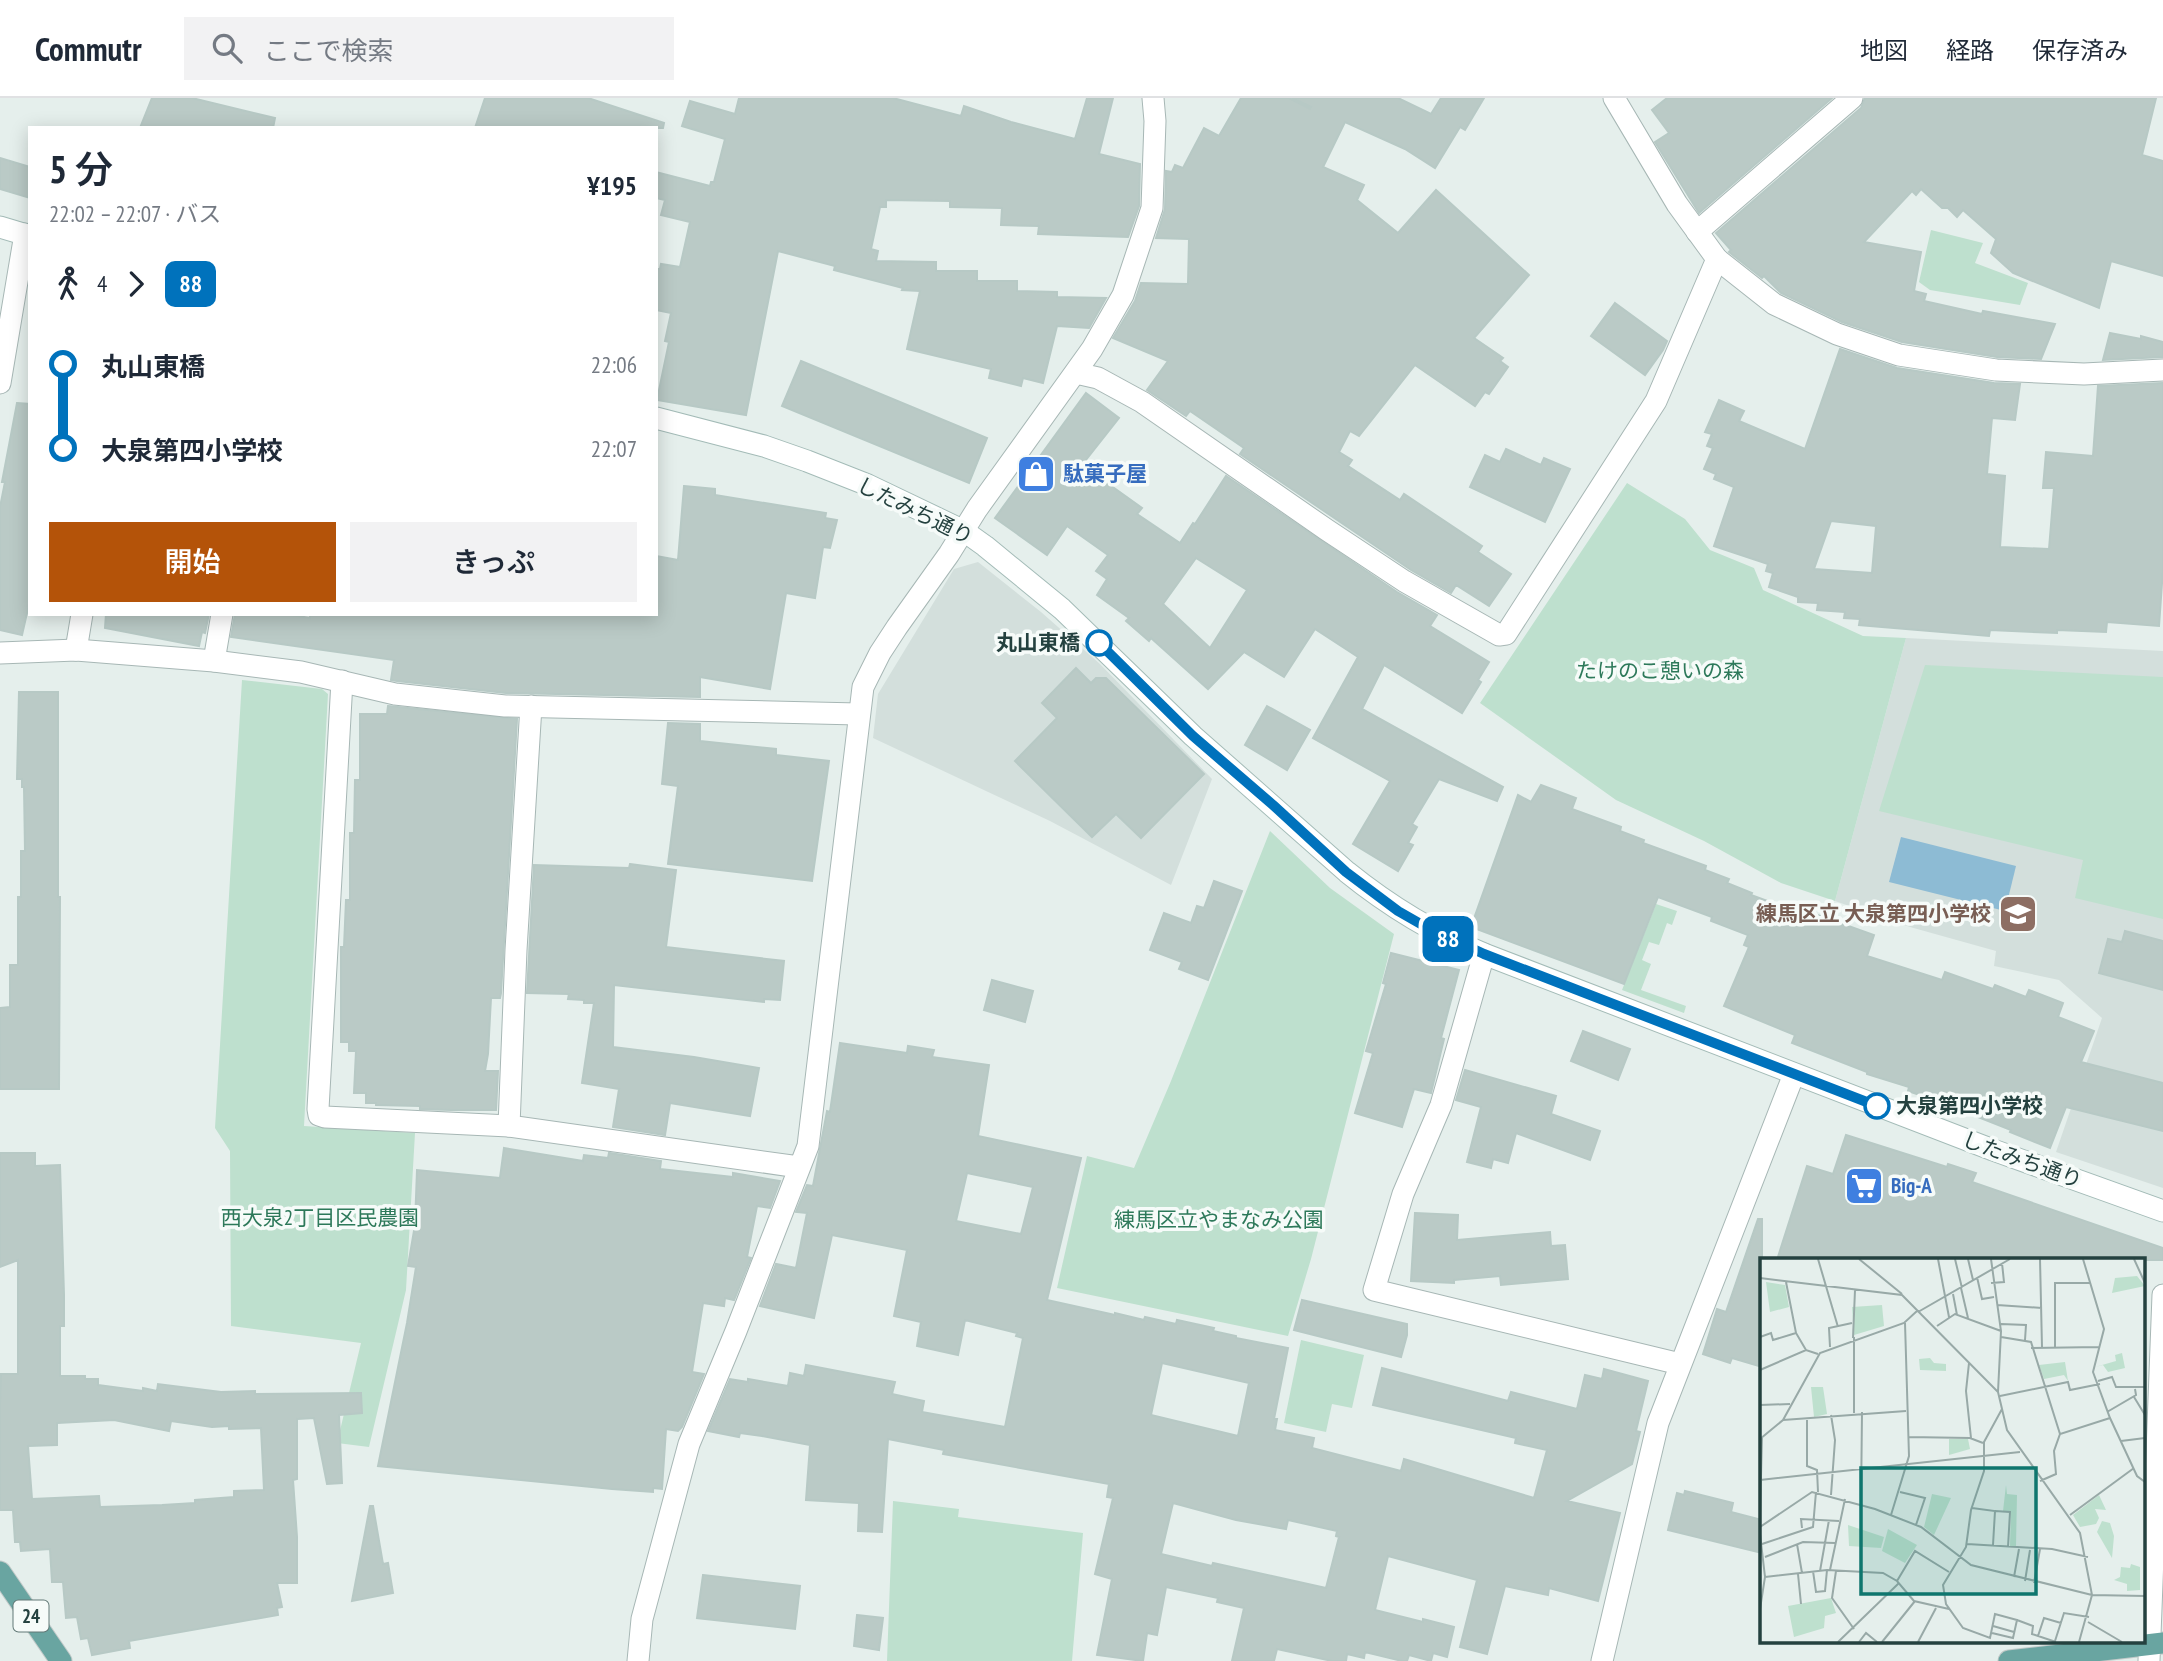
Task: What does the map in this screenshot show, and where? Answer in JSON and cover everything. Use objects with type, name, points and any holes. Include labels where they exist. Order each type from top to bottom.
[{"type":"main road","name":"24","points":[[0,1572],[61,1661]]},
{"type":"main road","points":[[2009,1661],[2154,1650]]},
{"type":"street","points":[[638,1661],[642,1619],[689,1444],[807,1146],[863,687],[880,653],[977,509],[1076,373],[1123,295],[1152,208],[1155,121],[1153,98]]},
{"type":"street","points":[[1614,98],[1677,204],[1717,259],[1774,304],[1837,334],[1899,355],[1996,370],[2084,374],[2163,370]]},
{"type":"street","points":[[1697,232],[1852,98]]},
{"type":"street","points":[[0,227],[27,235],[0,383]]},
{"type":"street","points":[[1076,373],[1098,378],[1142,402],[1404,581],[1503,635],[1656,401],[1717,259]]},
{"type":"street","name":"したみち通り","points":[[658,419],[764,446],[807,461],[867,485],[964,531],[1062,609],[1193,736],[1346,872],[1398,911],[1426,927],[1484,954],[1993,1150],[2163,1211]]},
{"type":"street","points":[[76,650],[82,616]]},
{"type":"street","points":[[214,661],[222,616]]},
{"type":"street","points":[[0,653],[76,650],[214,661],[301,672],[427,699],[531,706],[858,714]]},
{"type":"street","points":[[342,681],[319,1115],[509,1126],[799,1167]]},
{"type":"street","points":[[509,1126],[516,950],[531,706]]},
{"type":"street","points":[[1484,954],[1441,1105],[1403,1194],[1374,1290],[1680,1364]]},
{"type":"street","points":[[1602,1661],[1658,1423],[1794,1073]]},
{"type":"street","points":[[2154,1650],[2163,1295]]},
{"type":"shaded area","points":[[978,562],[1100,664],[1212,779],[1171,885],[1050,821],[873,738],[878,694],[954,569]]},
{"type":"shaded area","name":"練馬区立 大泉第四小学校","points":[[1906,638],[2163,651],[2163,1188],[2056,1152],[2102,1018],[2059,980],[1994,966],[1996,951],[1910,927],[1835,901]]},
{"type":"green space","points":[[1931,230],[1983,243],[1975,263],[2028,283],[2020,305],[1930,290],[1919,282]]},
{"type":"green space","name":"たけのこ憩いの森","points":[[1627,483],[1685,519],[1710,550],[1754,568],[1763,590],[1863,636],[1906,638],[1835,901],[1781,883],[1704,841],[1616,800],[1480,703]]},
{"type":"green space","points":[[1925,665],[2163,677],[2163,919],[2075,898],[2083,860],[1879,811]]},
{"type":"green space","name":"西大泉2丁目区民農園","points":[[242,680],[322,689],[328,694],[304,1126],[415,1133],[406,1290],[369,1447],[337,1443],[361,1343],[231,1326],[230,1151],[215,1128]]},
{"type":"green space","name":"練馬区立やまなみ公園","points":[[1270,831],[1330,888],[1394,934],[1311,1259],[1288,1336],[1057,1288],[1087,1156],[1134,1168]]},
{"type":"green space","points":[[1656,904],[1677,911],[1672,925],[1667,923],[1659,945],[1649,942],[1642,960],[1651,964],[1641,990],[1686,1006],[1684,1013],[1622,990]]},
{"type":"green space","points":[[1301,1340],[1364,1355],[1352,1408],[1332,1404],[1326,1432],[1284,1423]]},
{"type":"green space","points":[[893,1501],[959,1509],[958,1517],[1083,1533],[1072,1661],[887,1661]]},
{"type":"water","points":[[1901,837],[2016,866],[2005,911],[1889,882]]},
{"type":"building","points":[[152,98],[192,98],[275,118],[273,126],[141,126]]},
{"type":"building","points":[[485,98],[588,98],[664,123],[663,128],[476,126]]},
{"type":"building","points":[[739,98],[893,98],[961,116],[964,106],[1075,139],[1087,98],[1113,98],[1099,154],[1140,164],[1139,206],[1128,237],[1038,234],[1039,226],[1001,225],[1002,208],[950,207],[950,201],[886,200],[886,207],[880,207],[871,249],[878,251],[876,261],[936,262],[936,271],[977,271],[977,281],[1017,281],[1017,291],[1057,292],[1057,297],[1106,298],[1089,328],[1057,326],[1043,383],[1023,378],[1021,386],[989,378],[991,369],[907,349],[920,291],[902,290],[903,288],[834,270],[835,266],[778,251],[746,415],[658,400],[669,342],[665,341],[671,313],[658,310],[658,269],[661,264],[680,267],[690,222],[661,215],[665,200],[658,198],[658,173],[710,186],[711,182],[714,182],[725,139],[682,126],[690,101],[735,114]]},
{"type":"building","points":[[1241,98],[1289,98],[1310,109],[1311,107],[1292,98],[1398,98],[1431,114],[1441,98],[1484,98],[1465,130],[1460,127],[1435,168],[1405,149],[1345,122],[1323,167],[1364,185],[1357,200],[1398,233],[1436,190],[1529,275],[1474,338],[1503,358],[1500,361],[1508,367],[1489,394],[1485,392],[1475,406],[1415,365],[1359,436],[1350,431],[1339,452],[1352,460],[1348,466],[1400,500],[1404,494],[1482,546],[1478,552],[1511,574],[1489,606],[1456,585],[1451,593],[1411,570],[1240,454],[1244,448],[1190,411],[1186,416],[1147,390],[1168,361],[1113,338],[1135,301],[1141,283],[1188,284],[1189,239],[1156,238],[1165,209],[1166,171],[1172,172],[1175,165],[1183,168],[1204,128],[1219,136]]},
{"type":"building","points":[[1667,98],[1832,98],[1699,213],[1655,142],[1669,133],[1652,110]]},
{"type":"building","points":[[1865,98],[2156,98],[2142,155],[2163,161],[2163,276],[2111,261],[2099,308],[2013,273],[1991,253],[1996,239],[1963,210],[1957,217],[1948,208],[1942,208],[1921,189],[1916,195],[1912,191],[1864,242],[1921,252],[1914,291],[1926,294],[1924,301],[1982,314],[1983,311],[2055,324],[2041,359],[1997,357],[1902,342],[1842,322],[1781,293],[1764,276],[1762,278],[1729,252],[1731,250],[1716,233],[1861,108]]},
{"type":"building","points":[[0,158],[28,166],[28,197],[0,189]]},
{"type":"building","points":[[1615,303],[1667,341],[1645,375],[1591,336]]},
{"type":"building","points":[[2110,333],[2141,339],[2141,336],[2163,342],[2163,357],[2103,360]]},
{"type":"building","points":[[1840,349],[1897,368],[1994,383],[2020,384],[2015,420],[1992,418],[1987,474],[2005,476],[2000,547],[2049,549],[2054,488],[2043,488],[2046,452],[2093,456],[2098,386],[2163,383],[2163,569],[2159,626],[2107,622],[2106,632],[1990,630],[1989,636],[1859,625],[1860,619],[1844,618],[1845,612],[1817,610],[1818,603],[1798,602],[1798,597],[1769,587],[1773,573],[1766,571],[1768,564],[1714,546],[1734,487],[1714,479],[1716,474],[1704,469],[1713,448],[1707,446],[1712,434],[1705,432],[1719,400],[1744,411],[1739,421],[1805,449]],"holes":[[[1831,521],[1876,526],[1872,573],[1814,569]]]},
{"type":"building","points":[[801,361],[987,438],[969,483],[782,406]]},
{"type":"building","points":[[1086,393],[1119,418],[1082,465],[1142,508],[1137,514],[1180,543],[1226,476],[1397,592],[1437,615],[1430,626],[1489,662],[1478,680],[1481,682],[1462,713],[1384,665],[1362,709],[1503,787],[1497,801],[1439,779],[1412,824],[1417,827],[1408,843],[1413,845],[1398,871],[1353,844],[1390,781],[1313,738],[1358,657],[1315,629],[1284,677],[1244,652],[1208,689],[1151,638],[1149,641],[1126,621],[1129,618],[1097,595],[1107,579],[1096,571],[1108,555],[1067,526],[1047,555],[995,518]],"holes":[[[1196,558],[1247,590],[1210,648],[1163,604]]]},
{"type":"building","points":[[17,403],[28,404],[28,609],[22,635],[0,630],[0,507],[5,482],[2,482]]},
{"type":"building","points":[[1506,449],[1541,465],[1544,458],[1570,469],[1545,522],[1470,487],[1485,455],[1500,462]]},
{"type":"building","points":[[684,486],[715,489],[715,495],[826,513],[825,518],[837,520],[830,548],[823,547],[815,598],[786,593],[770,689],[700,677],[700,697],[506,693],[391,680],[394,660],[231,637],[235,616],[658,616],[658,556],[678,560]]},
{"type":"building","points":[[106,616],[209,616],[199,646],[105,628]]},
{"type":"building","points":[[1076,668],[1091,683],[1096,678],[1106,678],[1204,774],[1141,838],[1116,814],[1092,837],[1015,761],[1057,718],[1042,703]]},
{"type":"building","points":[[19,692],[58,692],[59,1089],[0,1089],[0,1008],[10,1007],[10,965],[18,965],[18,897],[21,897],[21,851],[25,851],[24,787],[22,779],[17,779]]},
{"type":"building","points":[[388,706],[517,719],[501,993],[500,998],[491,998],[485,1071],[498,1071],[496,1110],[420,1109],[420,1106],[376,1105],[366,1103],[366,1093],[354,1093],[356,1051],[349,1051],[349,1042],[341,1042],[341,947],[344,947],[346,900],[350,900],[350,833],[354,833],[355,780],[360,780],[360,714],[387,714]]},
{"type":"building","points":[[1267,706],[1310,730],[1287,770],[1245,745]]},
{"type":"building","points":[[668,723],[700,724],[700,741],[776,749],[776,755],[829,761],[812,881],[668,864],[678,786],[662,784]]},
{"type":"building","points":[[1541,785],[1576,798],[1572,809],[1621,827],[1620,831],[1644,840],[1643,843],[1706,866],[1705,870],[1729,879],[1727,883],[1752,893],[1751,895],[1803,914],[1804,910],[1874,935],[1867,956],[1942,980],[1945,972],[1993,989],[1995,985],[2026,997],[2029,990],[2063,1003],[2058,1017],[2094,1031],[2081,1062],[2163,1083],[2163,1131],[2066,1107],[2050,1148],[1968,1111],[1908,1091],[1909,1087],[1867,1074],[1792,1043],[1795,1035],[1724,1006],[1749,947],[1744,945],[1748,935],[1711,921],[1712,917],[1658,897],[1624,984],[1471,927],[1518,795],[1531,802]]},
{"type":"building","points":[[630,864],[676,870],[666,947],[784,961],[780,1000],[764,999],[764,1002],[614,985],[613,1047],[759,1068],[750,1116],[670,1103],[665,1135],[613,1127],[619,1089],[582,1083],[594,1003],[568,999],[569,994],[527,993],[534,865],[629,868]]},
{"type":"building","points":[[1214,881],[1242,891],[1208,980],[1179,969],[1182,962],[1150,950],[1164,913],[1191,923],[1197,906],[1204,908]]},
{"type":"building","points":[[2125,931],[2163,941],[2163,990],[2099,973],[2108,939],[2122,942]]},
{"type":"building","points":[[1391,953],[1459,970],[1441,1038],[1444,1039],[1431,1093],[1414,1089],[1402,1127],[1355,1113],[1373,1053],[1366,1051],[1386,984],[1383,983]]},
{"type":"building","points":[[992,980],[1033,991],[1025,1022],[984,1010]]},
{"type":"building","points":[[1583,1031],[1630,1049],[1618,1080],[1571,1061]]},
{"type":"building","points":[[840,1043],[907,1053],[908,1046],[934,1050],[932,1057],[989,1065],[978,1136],[1081,1158],[1047,1300],[1144,1320],[1145,1317],[1176,1324],[1177,1320],[1214,1328],[1213,1331],[1236,1338],[1288,1348],[1274,1419],[1277,1419],[1275,1430],[1314,1438],[1312,1448],[1401,1471],[1404,1459],[1534,1498],[1547,1450],[1515,1443],[1516,1438],[1373,1405],[1382,1368],[1508,1401],[1511,1392],[1577,1409],[1585,1375],[1602,1379],[1604,1369],[1648,1381],[1636,1431],[1640,1432],[1632,1464],[1567,1501],[1620,1513],[1598,1601],[1549,1588],[1548,1595],[1505,1586],[1487,1654],[1460,1647],[1477,1580],[1388,1556],[1375,1610],[1454,1627],[1447,1657],[1433,1653],[1431,1661],[1409,1655],[1407,1661],[1402,1661],[1365,1652],[1364,1658],[1347,1654],[1346,1661],[1332,1661],[1277,1649],[1274,1661],[1232,1661],[1244,1608],[1217,1602],[1218,1598],[1166,1587],[1157,1635],[1147,1633],[1143,1661],[1097,1655],[1112,1579],[1095,1574],[1113,1498],[1107,1497],[1109,1484],[943,1454],[944,1450],[888,1439],[882,1532],[858,1531],[859,1503],[806,1500],[810,1445],[762,1436],[740,1433],[739,1437],[708,1431],[730,1379],[748,1382],[748,1379],[788,1386],[790,1373],[804,1376],[806,1365],[895,1382],[892,1394],[924,1401],[922,1412],[1005,1427],[1023,1338],[1016,1336],[1017,1333],[965,1320],[958,1355],[917,1346],[921,1322],[894,1316],[907,1250],[832,1235],[814,1318],[760,1306],[776,1264],[796,1268],[807,1213],[796,1212],[807,1185],[813,1186],[827,1111],[830,1112]],"holes":[[[967,1173],[1033,1187],[1021,1234],[956,1221]],[[1162,1363],[1249,1383],[1238,1436],[1151,1415]],[[1173,1503],[1236,1520],[1286,1529],[1288,1520],[1337,1531],[1336,1536],[1339,1537],[1326,1588],[1161,1554]]]},
{"type":"building","points":[[1465,1070],[1556,1096],[1551,1114],[1600,1131],[1590,1160],[1516,1133],[1508,1163],[1493,1159],[1491,1168],[1467,1162],[1481,1107],[1456,1100]]},
{"type":"building","points":[[1846,1135],[1947,1167],[1948,1164],[1976,1173],[1972,1182],[2163,1248],[2163,1260],[1778,1258],[1807,1166],[1833,1174]]},
{"type":"building","points":[[504,1148],[583,1161],[584,1155],[608,1158],[609,1153],[661,1161],[660,1169],[733,1177],[733,1173],[780,1181],[770,1208],[757,1206],[747,1257],[751,1258],[734,1300],[725,1298],[724,1306],[703,1303],[692,1372],[704,1374],[682,1427],[678,1431],[666,1429],[662,1489],[653,1488],[653,1492],[612,1489],[378,1466],[416,1267],[408,1266],[415,1225],[417,1170],[500,1178]]},
{"type":"building","points":[[0,1153],[35,1153],[35,1166],[60,1165],[64,1326],[60,1326],[60,1376],[85,1376],[85,1379],[98,1379],[98,1385],[143,1391],[143,1388],[157,1391],[158,1384],[221,1392],[255,1391],[255,1394],[361,1393],[362,1413],[339,1415],[342,1483],[327,1484],[314,1418],[297,1419],[297,1479],[293,1480],[297,1583],[277,1583],[282,1607],[277,1608],[278,1615],[129,1641],[130,1648],[92,1655],[88,1638],[81,1639],[77,1617],[66,1618],[63,1582],[52,1582],[50,1549],[21,1551],[20,1542],[15,1542],[13,1510],[0,1510],[1,1374],[18,1374],[18,1260],[0,1267]],"holes":[[[114,1420],[169,1431],[171,1421],[212,1427],[229,1426],[229,1429],[261,1428],[264,1490],[234,1491],[234,1497],[162,1505],[100,1507],[99,1496],[32,1499],[28,1446],[57,1445],[57,1423]]]},
{"type":"building","points":[[1415,1213],[1458,1215],[1457,1240],[1550,1232],[1551,1246],[1565,1245],[1568,1279],[1501,1285],[1500,1276],[1454,1280],[1454,1283],[1411,1281]]},
{"type":"building","points":[[1758,1219],[1762,1219],[1760,1366],[1732,1358],[1730,1363],[1703,1354],[1717,1309],[1726,1312]]},
{"type":"building","points":[[1302,1300],[1407,1324],[1401,1357],[1294,1330]]},
{"type":"building","points":[[1685,1491],[1733,1503],[1731,1512],[1760,1519],[1760,1553],[1668,1530],[1677,1493],[1684,1495]]},
{"type":"building","points":[[370,1506],[373,1506],[383,1564],[388,1563],[393,1593],[352,1601]]},
{"type":"building","points":[[703,1575],[800,1586],[795,1629],[697,1618]]},
{"type":"building","points":[[857,1615],[883,1618],[879,1650],[854,1646]]},
{"type":"bus line","name":"88","points":[[1099,643],[1193,736],[1346,872],[1398,911],[1456,943],[1877,1106]]},
{"type":"place","name":"駄菓子屋","points":[[1036,474]]},
{"type":"place","name":"丸山東橋","points":[[1099,643]]},
{"type":"place","name":"練馬区立 大泉第四小学校","points":[[2018,914]]},
{"type":"place","name":"大泉第四小学校","points":[[1877,1106]]},
{"type":"place","name":"Big-A","points":[[1864,1186]]}]
